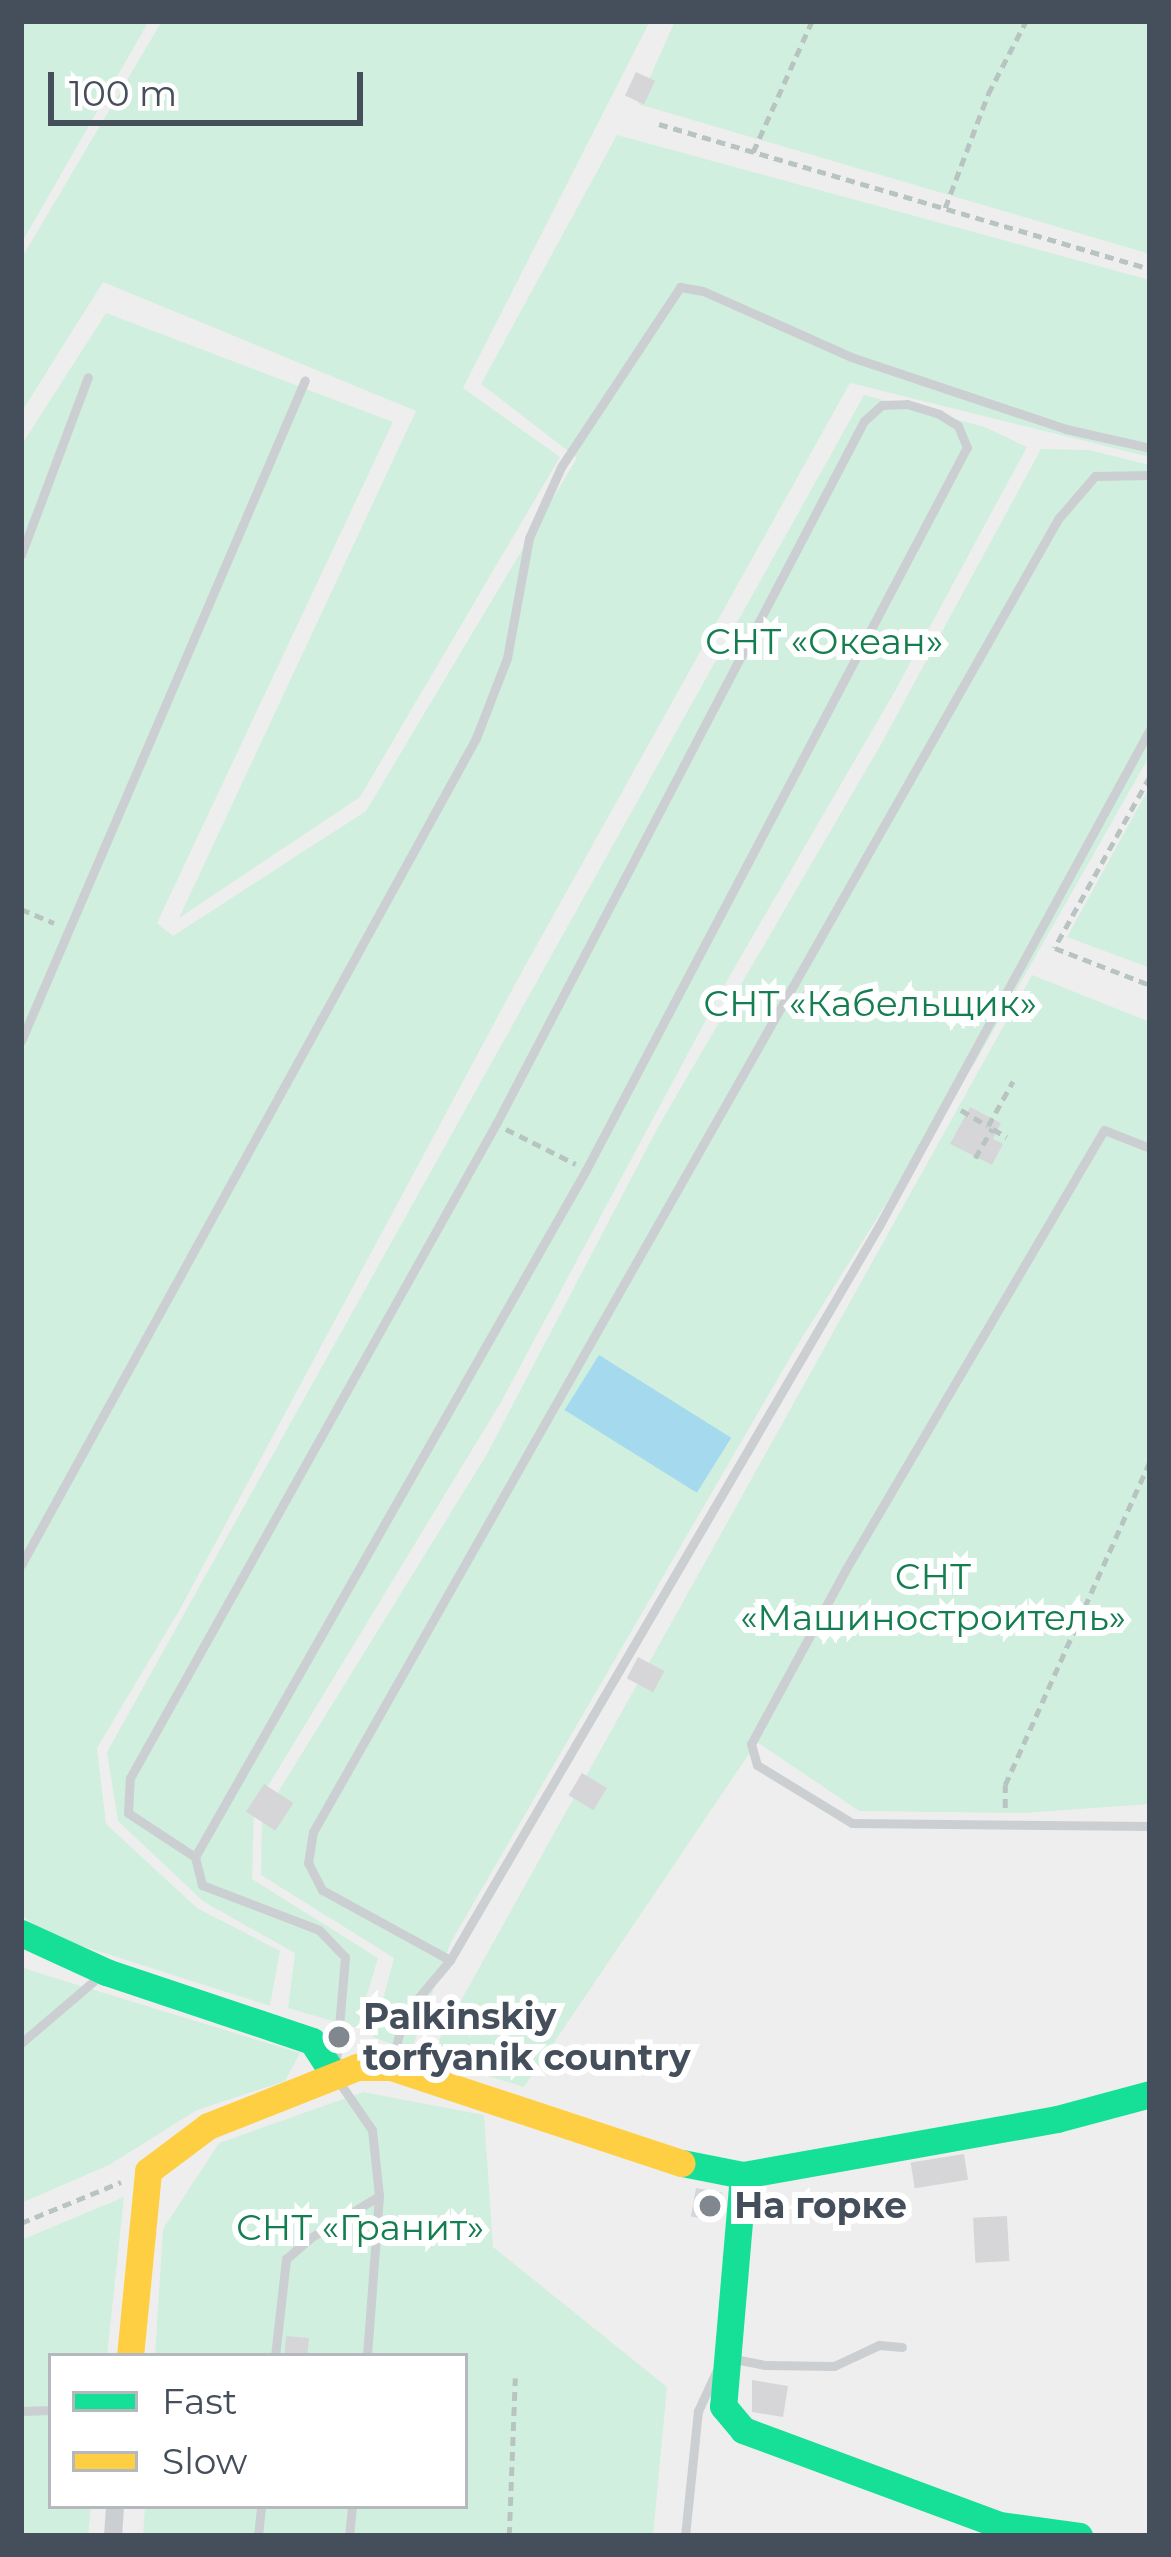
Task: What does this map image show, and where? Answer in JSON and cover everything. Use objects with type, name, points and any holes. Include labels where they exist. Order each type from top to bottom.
[{"type":"street","points":[[21,1933],[106,1972],[312,2041],[334,2075]]},
{"type":"street","points":[[130,2353],[148,2171],[208,2126],[357,2067],[391,2067],[672,2161],[742,2175],[1057,2119],[1150,2094]]},
{"type":"street","points":[[742,2175],[723,2356],[723,2406],[743,2430],[770,2444],[1000,2524],[1079,2536]]},
{"type":"lane","points":[[21,1565],[476,738],[507,658],[529,538],[561,466],[680,286],[703,291],[850,357],[1066,429],[1150,448]]},
{"type":"lane","points":[[21,555],[88,377]]},
{"type":"lane","points":[[21,1041],[305,380]]},
{"type":"lane","points":[[195,1857],[586,1170],[968,447],[958,427],[939,414],[907,404],[882,405],[864,421],[496,1124],[130,1778],[128,1813],[195,1857],[202,1886],[319,1930],[345,1957],[334,2075],[372,2130],[379,2196],[367,2353]]},
{"type":"lane","points":[[450,1960],[322,1891],[308,1863],[314,1832],[1058,519],[1095,476],[1150,475]]},
{"type":"lane","points":[[391,2067],[404,2014],[450,1960],[879,1226],[1150,730]]},
{"type":"lane","points":[[1150,1148],[1104,1130],[846,1569],[751,1744],[757,1765],[852,1823],[1150,1826]]},
{"type":"lane","points":[[21,2043],[106,1972]]},
{"type":"lane","points":[[275,2353],[286,2259],[310,2238],[379,2196]]},
{"type":"lane","points":[[685,2536],[698,2411],[723,2356],[765,2365],[834,2366],[880,2345],[902,2347]]},
{"type":"path","points":[[753,152],[812,21]]},
{"type":"path","points":[[945,208],[988,94],[1026,21]]},
{"type":"path","points":[[659,124],[1150,269]]},
{"type":"path","points":[[1150,778],[1055,947],[1150,985]]},
{"type":"path","points":[[21,909],[70,929]]},
{"type":"path","points":[[976,1158],[1013,1081]]},
{"type":"path","points":[[956,1108],[1007,1137]]},
{"type":"path","points":[[496,1124],[586,1170]]},
{"type":"path","points":[[1004,1827],[1005,1785],[1150,1461]]},
{"type":"path","points":[[21,2223],[148,2171]]},
{"type":"path","points":[[509,2536],[515,2378]]},
{"type":"green space","points":[[21,21],[149,21],[21,244]]},
{"type":"green space","points":[[162,21],[650,21],[463,388],[560,457],[360,797],[179,918],[416,411],[103,282],[21,413],[21,259]]},
{"type":"green space","points":[[675,21],[1150,21],[1150,254],[638,104]]},
{"type":"green space","points":[[617,135],[1150,280],[1150,457],[850,383],[519,977],[179,1611],[97,1748],[106,1824],[197,1908],[280,1951],[270,2006],[51,1936],[21,1915],[21,446],[106,313],[393,422],[157,923],[173,936],[366,811],[577,458],[481,384]]},
{"type":"green space","name":"СНТ «Океан»","points":[[864,395],[985,427],[1027,447],[895,691],[729,977],[501,1402],[254,1809],[252,1879],[378,1958],[357,2028],[288,2008],[295,1953],[204,1902],[118,1821],[107,1752]]},
{"type":"green space","name":"СНТ «Кабельщик»","points":[[1041,449],[1089,450],[1150,465],[1150,755],[976,1061],[798,1344],[451,1942],[411,2051],[373,2037],[394,1958],[261,1875],[262,1818],[487,1454],[658,1127],[880,746]]},
{"type":"green space","points":[[1150,786],[1150,968],[1067,937]]},
{"type":"green space","name":"СНТ «Машиностроитель»","points":[[1032,975],[1150,1022],[1150,1804],[1024,1813],[859,1811],[757,1742],[524,2087],[429,2058]]},
{"type":"green space","points":[[21,1965],[300,2053],[285,2081],[197,2110],[109,2165],[21,2203]]},
{"type":"green space","name":"СНТ «Гранит»","points":[[363,2092],[484,2115],[493,2247],[667,2387],[653,2536],[143,2536],[145,2509],[468,2509],[468,2353],[155,2353],[163,2229],[219,2143]]},
{"type":"green space","points":[[124,2197],[107,2353],[48,2353],[48,2509],[91,2509],[88,2536],[21,2536],[21,2240]]},
{"type":"water","points":[[599,1355],[731,1438],[697,1493],[565,1410]]},
{"type":"building","points":[[636,72],[655,81],[644,104],[625,96]]},
{"type":"building","points":[[807,984],[829,995],[817,1020],[794,1009]]},
{"type":"building","points":[[970,1107],[1001,1123],[993,1139],[1003,1144],[992,1165],[950,1144]]},
{"type":"building","points":[[638,1657],[664,1671],[653,1692],[627,1678]]},
{"type":"building","points":[[582,1773],[607,1788],[593,1810],[569,1795]]},
{"type":"building","points":[[264,1784],[293,1803],[275,1831],[246,1812]]},
{"type":"building","points":[[964,2154],[968,2180],[915,2188],[911,2162]]},
{"type":"building","name":"На горке","points":[[696,2188],[723,2193],[718,2221],[691,2217]]},
{"type":"building","points":[[1007,2216],[1009,2261],[975,2263],[973,2218]]},
{"type":"building","points":[[286,2336],[309,2338],[308,2353],[285,2353]]},
{"type":"building","points":[[752,2380],[788,2386],[783,2417],[752,2412]]},
{"type":"traffic: fast","points":[[21,1933],[106,1972],[312,2041],[334,2075]]},
{"type":"traffic: fast","points":[[682,2163],[743,2175],[1057,2119],[1150,2094]]},
{"type":"traffic: fast","points":[[743,2175],[723,2406],[743,2430],[1000,2525],[1079,2536]]},
{"type":"traffic: slow","points":[[130,2353],[148,2171],[208,2126],[357,2067],[391,2067],[682,2163]]},
{"type":"place","name":"Palkinskiy torfyanik country","points":[[339,2037]]},
{"type":"place","name":"На горке","points":[[710,2206]]}]
